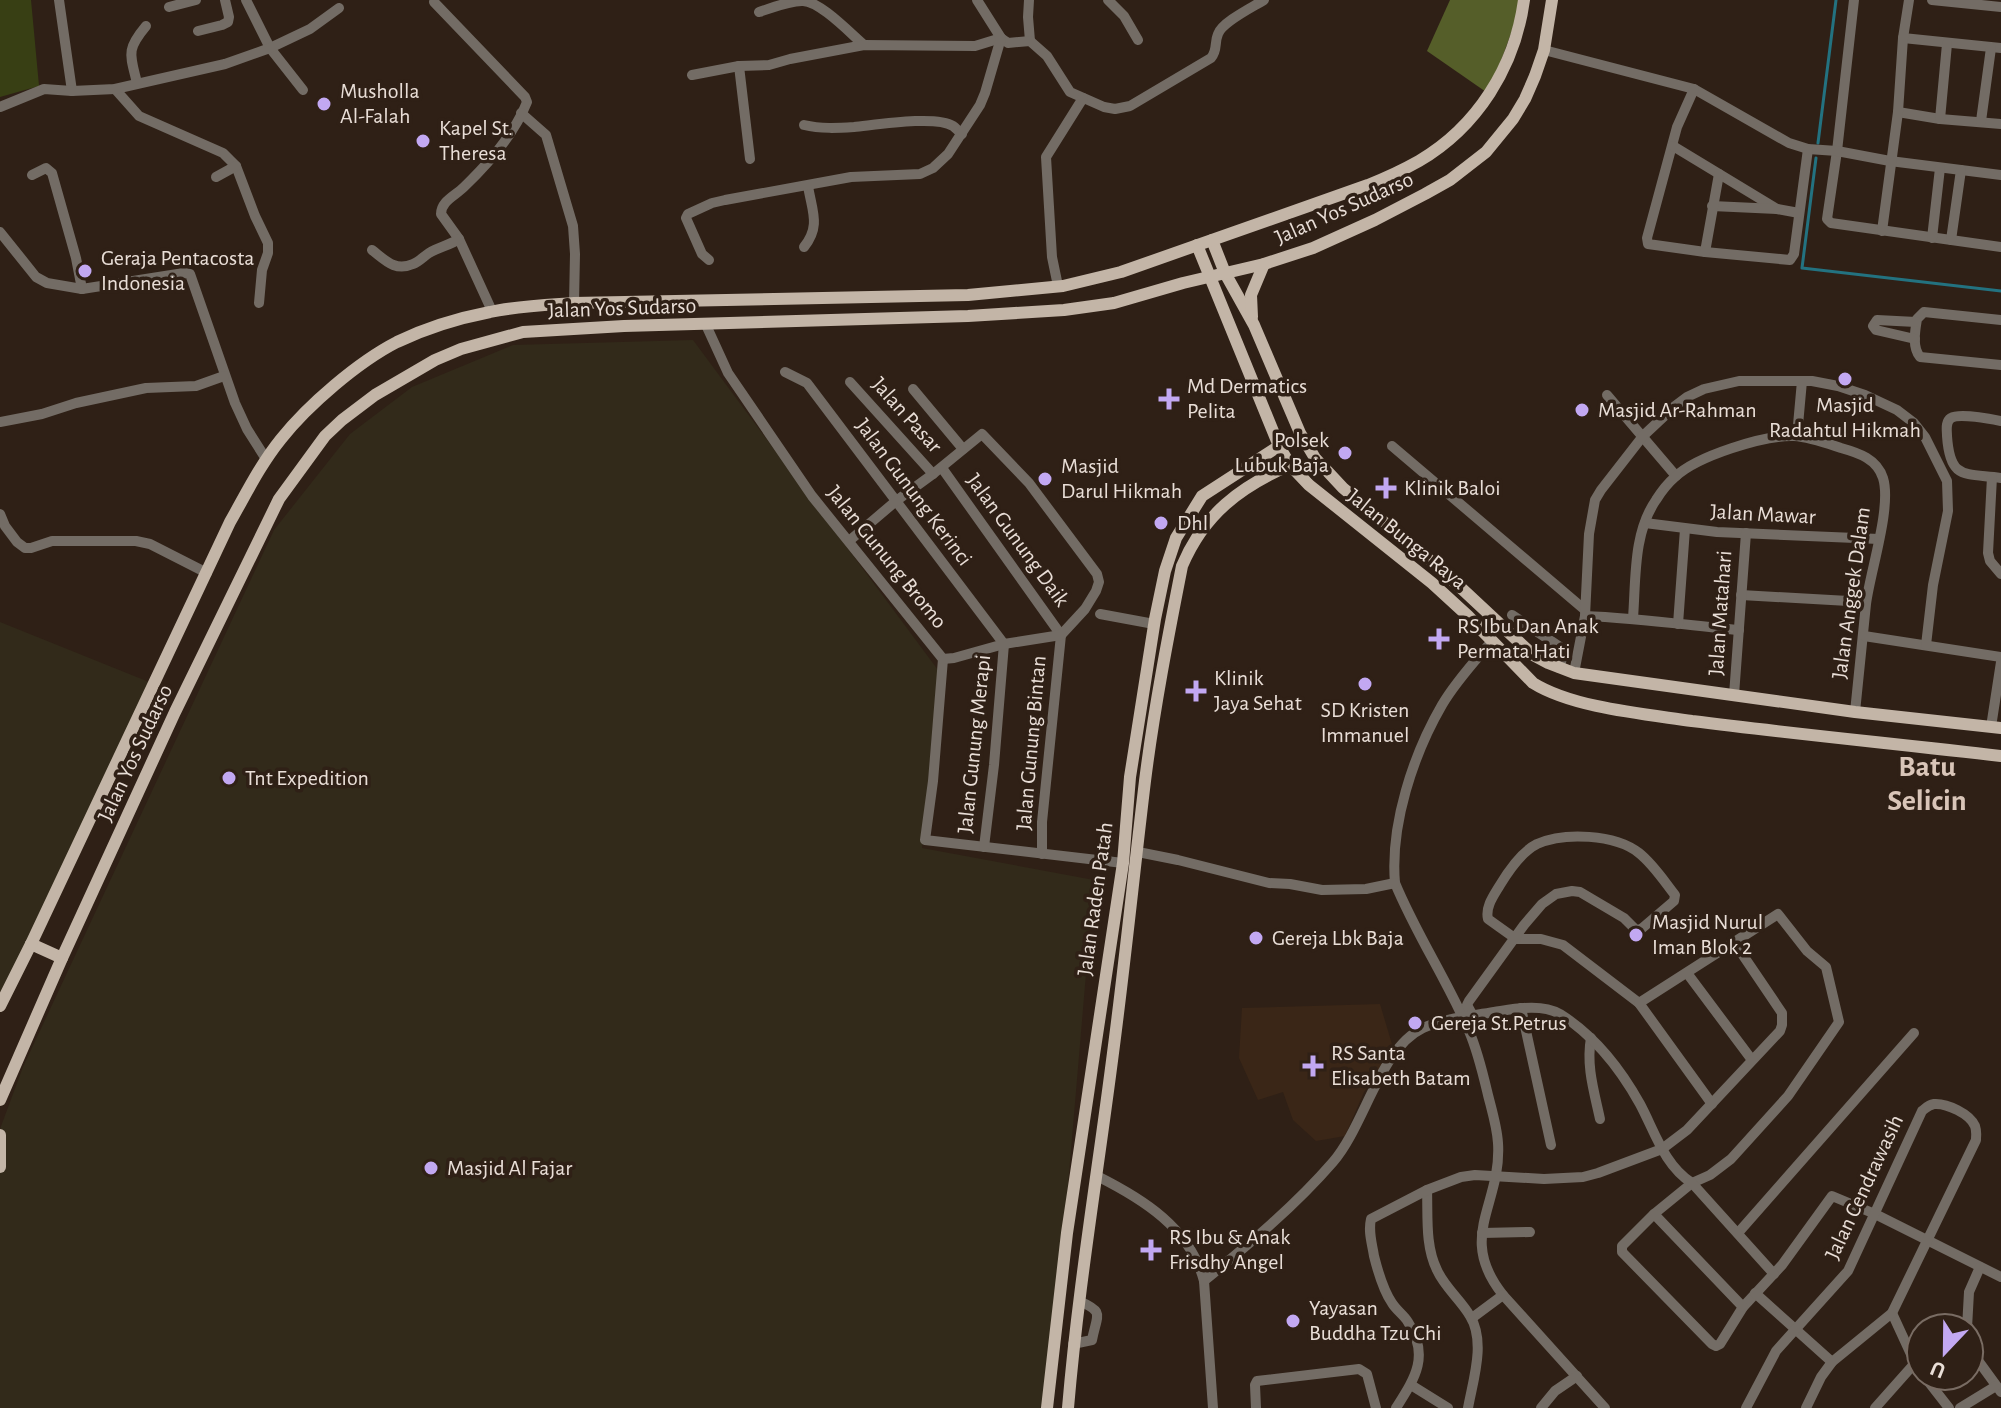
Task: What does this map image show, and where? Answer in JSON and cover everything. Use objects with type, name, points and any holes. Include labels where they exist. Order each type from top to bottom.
[{"type":"main road","name":"Jalan Yos Sudarso","points":[[0,1006],[230,522],[256,475],[305,413],[334,386],[379,353],[422,332],[492,311],[532,306],[968,295],[1058,286],[1121,272],[1368,185],[1422,159],[1453,135],[1489,96],[1516,37],[1524,0]]},
{"type":"main road","name":"Jalan Yos Sudarso","points":[[0,1100],[175,712],[267,522],[294,476],[325,436],[375,395],[435,360],[461,349],[523,332],[1064,310],[1114,303],[1313,248],[1425,194],[1486,152],[1525,99],[1544,50],[1552,0]]},
{"type":"main road","name":"Jalan Bunga Raya","points":[[1212,240],[1225,273],[1254,325],[1300,433],[1315,458],[1328,473],[1445,573],[1533,655],[1574,673],[1855,712],[1996,727]]},
{"type":"main road","name":"Jalan Bunga Raya","points":[[1197,245],[1279,446],[1290,465],[1309,485],[1432,583],[1539,687],[1603,707],[1647,715],[2001,756]]},
{"type":"main road","points":[[1254,325],[1251,295],[1264,264]]},
{"type":"main road","points":[[636,326],[637,302]]},
{"type":"main road","name":"Jalan Raden Patah","points":[[1047,1408],[1067,1233],[1123,863],[1130,777],[1165,571],[1181,530],[1202,496],[1279,446]]},
{"type":"main road","name":"Jalan Raden Patah","points":[[1068,1408],[1073,1344],[1114,1050],[1145,779],[1182,566],[1207,521],[1235,495],[1290,465]]},
{"type":"main road","points":[[1130,777],[1145,779]]},
{"type":"main road","points":[[31,944],[62,958]]},
{"type":"main road","points":[[0,1135],[0,1167]]},
{"type":"main road","points":[[1067,1233],[1088,1236]]},
{"type":"street","points":[[59,0],[72,91]]},
{"type":"street","points":[[169,7],[196,0]]},
{"type":"street","points":[[198,31],[228,22],[225,0]]},
{"type":"street","points":[[246,0],[270,48],[303,90]]},
{"type":"street","points":[[977,0],[1001,38],[1008,43],[1030,41]]},
{"type":"street","points":[[1029,0],[1030,41],[1047,56],[1070,92],[1115,109],[1130,106],[1211,58],[1215,54],[1221,28],[1264,0]]},
{"type":"street","points":[[1108,0],[1124,16],[1138,40]]},
{"type":"street","points":[[1854,0],[1827,219],[1831,223],[2001,247]]},
{"type":"street","points":[[1882,231],[1909,0]]},
{"type":"street","points":[[1932,0],[2001,7]]},
{"type":"street","points":[[759,12],[808,1],[821,8],[864,45]]},
{"type":"street","points":[[434,2],[525,97],[526,104],[507,140],[485,167],[442,207],[441,214],[459,239],[492,311]]},
{"type":"street","points":[[0,107],[37,90],[115,89],[225,64],[310,29],[339,8]]},
{"type":"street","points":[[137,83],[131,50],[146,26]]},
{"type":"street","points":[[692,75],[739,66],[769,65],[864,45],[975,46],[1001,38]]},
{"type":"street","points":[[709,260],[702,254],[686,220],[688,214],[720,201],[851,177],[908,176],[933,168],[948,154],[971,121],[985,93],[1001,38]]},
{"type":"street","points":[[1903,38],[1996,48],[1981,121]]},
{"type":"street","points":[[1940,119],[1947,44]]},
{"type":"street","points":[[1544,50],[1694,89],[1789,143],[1808,149],[2001,175]]},
{"type":"street","points":[[739,66],[750,159]]},
{"type":"street","points":[[115,89],[139,116],[223,153],[236,166],[268,243],[259,303]]},
{"type":"street","points":[[1694,89],[1677,127],[1647,242],[1650,245],[1790,260],[1794,254],[1808,149]]},
{"type":"street","points":[[1058,286],[1052,257],[1046,157],[1083,98]]},
{"type":"street","points":[[1898,112],[2001,124]]},
{"type":"street","points":[[521,113],[546,135],[570,215],[575,254],[574,303]]},
{"type":"street","points":[[804,125],[818,128],[853,127],[924,121],[951,124],[962,134]]},
{"type":"street","points":[[1673,146],[1777,209]]},
{"type":"street","points":[[216,177],[236,166]]},
{"type":"street","points":[[32,175],[46,168],[52,173],[82,289]]},
{"type":"street","points":[[1932,238],[1940,168]]},
{"type":"street","points":[[1951,240],[1961,170]]},
{"type":"street","points":[[1705,252],[1719,174]]},
{"type":"street","points":[[804,247],[815,227],[808,186]]},
{"type":"street","points":[[1712,206],[1799,213]]},
{"type":"street","points":[[0,232],[39,279],[47,283],[82,289],[190,274],[224,376],[247,429],[266,459]]},
{"type":"street","points":[[372,250],[390,265],[403,267],[459,239]]},
{"type":"street","points":[[2001,320],[1924,312],[1916,322],[1915,339],[1920,357],[2001,365]]},
{"type":"street","points":[[1915,339],[1876,330],[1873,326],[1877,320],[1916,322]]},
{"type":"street","name":"Jalan Gunung Bromo","points":[[706,325],[728,373],[812,496],[943,659],[925,840],[984,847]]},
{"type":"street","name":"Jalan Gunung Kerinci","points":[[785,372],[807,383],[1004,644]]},
{"type":"street","points":[[0,422],[146,388],[196,386],[224,376]]},
{"type":"street","points":[[1574,673],[1585,613],[1589,534],[1595,500],[1643,436],[1675,406],[1704,389],[1739,381],[1812,381],[1838,386],[1897,410],[1914,423],[1925,437],[1947,481],[1948,511],[1933,585],[1926,645]]},
{"type":"street","points":[[1797,436],[1802,381]]},
{"type":"street","name":"Jalan Pasar","points":[[850,382],[937,471]]},
{"type":"street","name":"Jalan Pasar","points":[[913,389],[963,449]]},
{"type":"street","points":[[1607,395],[1676,476]]},
{"type":"street","points":[[2001,421],[1954,417],[1946,427],[1948,453],[1955,468],[1964,473],[1997,477],[1988,553],[1990,561],[2001,574]]},
{"type":"street","points":[[849,541],[982,434],[1029,483],[1097,574],[1099,582],[1096,591],[1085,609],[1061,635],[1004,644],[943,659]]},
{"type":"street","name":"Jalan Anggek Dalam","points":[[1633,618],[1640,534],[1654,502],[1676,476],[1696,463],[1733,448],[1779,437],[1797,436],[1862,455],[1878,468],[1886,491],[1866,602],[1855,712]]},
{"type":"street","points":[[1392,446],[1585,613],[1739,630]]},
{"type":"street","name":"Jalan Gunung Daik","points":[[937,471],[1061,635]]},
{"type":"street","points":[[0,514],[11,534],[25,548],[52,541],[136,541],[150,544],[207,573]]},
{"type":"street","name":"Jalan Mawar","points":[[1645,523],[1685,529],[1879,539]]},
{"type":"street","points":[[1678,624],[1685,529]]},
{"type":"street","name":"Jalan Matahari","points":[[1734,695],[1746,533]]},
{"type":"street","points":[[1741,595],[1866,602]]},
{"type":"street","points":[[1100,614],[1154,624]]},
{"type":"street","points":[[1512,615],[1563,649],[1559,668]]},
{"type":"street","name":"Jalan Gunung Bintan","points":[[1042,854],[1042,822],[1061,635]]},
{"type":"street","points":[[1864,636],[2001,659],[1996,727]]},
{"type":"street","points":[[1468,1017],[1395,883],[1395,841],[1423,743],[1449,695],[1492,641]]},
{"type":"street","name":"Jalan Gunung Merapi","points":[[984,847],[1004,644]]},
{"type":"street","points":[[1605,1408],[1503,1295],[1484,1263],[1482,1233],[1495,1176],[1498,1143],[1467,1005],[1516,939],[1524,925],[1549,898],[1563,892],[1580,892],[1640,930],[1674,901],[1675,895],[1649,862],[1627,845],[1605,838],[1560,838],[1538,844],[1521,857],[1505,877],[1486,916],[1516,939],[1541,939],[1572,950],[1639,1003],[1712,1104]]},
{"type":"street","points":[[984,847],[1123,863]]},
{"type":"street","points":[[1138,852],[1269,883],[1322,890],[1356,890],[1395,883]]},
{"type":"street","points":[[1639,1003],[1775,914],[1780,915],[1807,951],[1826,967],[1839,1022],[1788,1096],[1731,1159],[1710,1175],[1692,1183],[1623,1244],[1621,1250],[1712,1344],[1720,1344],[1743,1307],[1774,1274],[1832,1196],[2001,1277]]},
{"type":"street","points":[[1396,1408],[1411,1385],[1419,1363],[1418,1345],[1407,1319],[1392,1304],[1385,1291],[1377,1269],[1369,1227],[1371,1219],[1427,1190],[1461,1177],[1544,1179],[1598,1173],[1662,1149],[1687,1130],[1780,1031],[1782,1025],[1782,1013],[1734,942]]},
{"type":"street","points":[[1687,973],[1752,1060]]},
{"type":"street","points":[[1204,1281],[1290,1207],[1336,1159],[1401,1044],[1427,1026],[1521,1008],[1557,1012],[1591,1038],[1624,1077],[1662,1149],[1682,1177],[1692,1183],[1774,1274]]},
{"type":"street","points":[[1521,1008],[1551,1145]]},
{"type":"street","points":[[1738,1233],[1914,1033]]},
{"type":"street","points":[[1591,1038],[1589,1067],[1600,1119]]},
{"type":"street","name":"Jalan Cendrawasih","points":[[1746,1408],[1776,1351],[1848,1271],[1917,1119],[1926,1107],[1936,1104],[1954,1109],[1971,1120],[1977,1135],[1927,1239]]},
{"type":"street","points":[[1097,1176],[1140,1199],[1173,1227],[1200,1265],[1204,1281],[1213,1408]]},
{"type":"street","points":[[1427,1190],[1430,1249],[1437,1271],[1472,1318],[1476,1332],[1477,1349],[1468,1408]]},
{"type":"street","points":[[1654,1214],[1743,1307]]},
{"type":"street","points":[[1482,1233],[1530,1232]]},
{"type":"street","points":[[1806,1408],[1832,1362],[1892,1313],[1927,1239]]},
{"type":"street","points":[[1968,1312],[1969,1292],[1980,1267]]},
{"type":"street","points":[[1755,1293],[1832,1362]]},
{"type":"street","points":[[1472,1318],[1503,1295]]},
{"type":"street","points":[[1073,1344],[1092,1340],[1097,1312],[1079,1301]]},
{"type":"street","points":[[1892,1313],[1905,1339]]},
{"type":"street","points":[[1256,1408],[1257,1381],[1359,1369],[1367,1374],[1376,1408]]},
{"type":"street","points":[[1960,1408],[1998,1389],[1985,1371]]},
{"type":"street","points":[[1541,1408],[1555,1391],[1577,1376]]},
{"type":"street","points":[[1875,1408],[1905,1383]]},
{"type":"street","points":[[1411,1385],[1448,1408]]},
{"type":"street","points":[[1937,1392],[1949,1408]]},
{"type":"shaded area","points":[[693,340],[938,670],[922,848],[1094,880],[1049,1408],[0,1408],[0,1129],[23,1067],[274,530],[350,434],[412,387],[513,345]]},
{"type":"shaded area","points":[[0,622],[154,684],[0,1004]]},
{"type":"shaded area","name":"RS Santa Elisabeth Batam","points":[[1380,1004],[1394,1051],[1364,1092],[1345,1136],[1316,1141],[1293,1120],[1283,1092],[1258,1100],[1239,1058],[1242,1008]]},
{"type":"green space","points":[[0,0],[31,0],[39,86],[0,97]]},
{"type":"green space","points":[[1450,0],[1523,0],[1489,94],[1427,51]]},
{"type":"waterway","points":[[1818,143],[1836,0]]},
{"type":"waterway","points":[[1816,158],[1802,268],[2001,291]]},
{"type":"place","name":"Musholla Al-Falah","points":[[324,104]]},
{"type":"place","name":"Kapel St. Theresa","points":[[423,141]]},
{"type":"place","name":"Geraja Pentacosta Indonesia","points":[[85,271]]},
{"type":"place","name":"Masjid Radahtul Hikmah","points":[[1845,379]]},
{"type":"place","name":"Md Dermatics Pelita","points":[[1169,399]]},
{"type":"place","name":"Masjid Ar-Rahman","points":[[1582,410]]},
{"type":"place","name":"Polsek Lubuk Baja","points":[[1345,453]]},
{"type":"place","name":"Masjid Darul Hikmah","points":[[1045,479]]},
{"type":"place","name":"Klinik Baloi","points":[[1386,488]]},
{"type":"place","name":"Dhl","points":[[1161,523]]},
{"type":"place","name":"RS Ibu Dan Anak Permata Hati","points":[[1439,639]]},
{"type":"place","name":"SD Kristen Immanuel","points":[[1365,684]]},
{"type":"place","name":"Klinik Jaya Sehat","points":[[1196,691]]},
{"type":"place","name":"Tnt Expedition","points":[[229,778]]},
{"type":"place","name":"Masjid Nurul Iman Blok 2","points":[[1636,935]]},
{"type":"place","name":"Gereja Lbk Baja","points":[[1256,938]]},
{"type":"place","name":"Gereja St.Petrus","points":[[1415,1023]]},
{"type":"place","name":"RS Santa Elisabeth Batam","points":[[1313,1066]]},
{"type":"place","name":"Masjid Al Fajar","points":[[431,1168]]},
{"type":"place","name":"RS Ibu & Anak Frisdhy Angel","points":[[1151,1250]]},
{"type":"place","name":"Yayasan Buddha Tzu Chi","points":[[1293,1321]]},
{"type":"district","name":"Batu Selicin","points":[[1927,784]]}]
